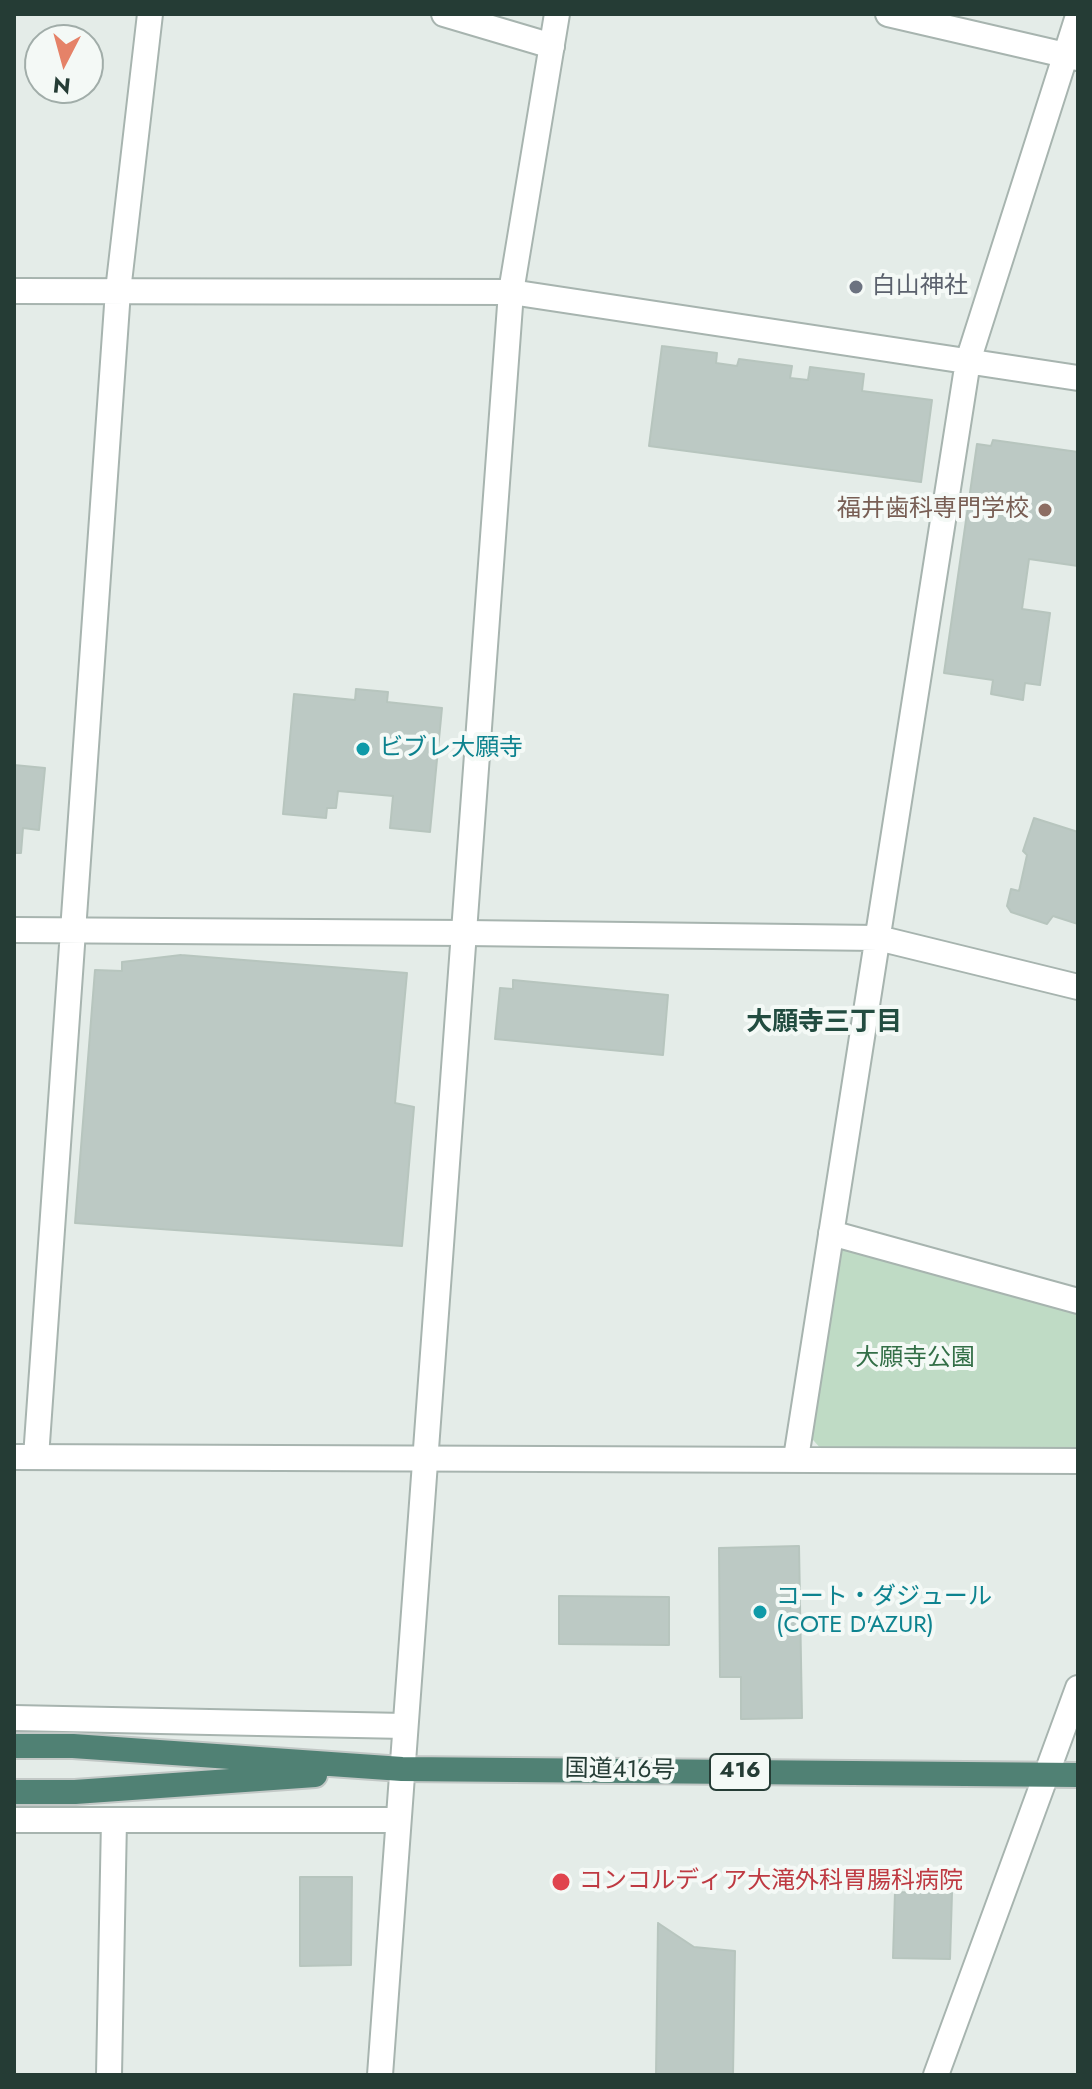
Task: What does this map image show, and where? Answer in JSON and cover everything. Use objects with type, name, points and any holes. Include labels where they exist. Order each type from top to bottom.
[{"type":"highway","name":"国道416号","points":[[14,1746],[73,1746],[402,1769],[1078,1775]]},
{"type":"highway","name":"国道416号","points":[[14,1792],[75,1792],[402,1769]]},
{"type":"street","points":[[150,14],[118,291],[74,930],[25,1457],[1078,1461]]},
{"type":"street","points":[[444,14],[552,46]]},
{"type":"street","points":[[380,2075],[511,292],[557,14]]},
{"type":"street","points":[[888,14],[1072,56]]},
{"type":"street","points":[[796,1458],[968,361],[1072,56],[1078,16]]},
{"type":"street","points":[[14,291],[511,292],[1078,378]]},
{"type":"street","points":[[14,930],[878,938],[1078,987]]},
{"type":"street","points":[[831,1233],[1078,1301]]},
{"type":"street","points":[[936,2075],[1078,1688]]},
{"type":"street","points":[[14,1718],[405,1726]]},
{"type":"street","points":[[14,1820],[398,1820]]},
{"type":"street","points":[[109,2075],[114,1820]]},
{"type":"green space","name":"大願寺公園","points":[[838,1240],[1078,1307],[1078,1454],[822,1450],[806,1432]]},
{"type":"building","points":[[662,346],[717,353],[716,363],[737,366],[739,359],[792,366],[790,378],[808,380],[810,367],[864,374],[862,391],[932,400],[921,482],[649,446]]},
{"type":"building","points":[[993,440],[1078,452],[1078,566],[1029,559],[1022,609],[1050,613],[1040,685],[1025,683],[1023,700],[991,694],[993,680],[944,673],[977,444],[991,446]]},
{"type":"building","name":"ビブレ大願寺","points":[[356,689],[388,692],[387,702],[442,708],[430,832],[390,828],[393,796],[338,791],[336,808],[327,808],[326,818],[283,814],[294,694],[355,700]]},
{"type":"building","points":[[14,765],[45,768],[39,830],[23,828],[21,853],[14,853]]},
{"type":"building","points":[[1034,818],[1078,832],[1078,924],[1053,916],[1047,924],[1011,912],[1007,906],[1011,889],[1019,891],[1027,855],[1023,851]]},
{"type":"building","points":[[181,955],[407,973],[395,1103],[414,1107],[402,1246],[75,1223],[95,970],[122,971],[122,962]]},
{"type":"building","points":[[513,980],[668,995],[663,1055],[495,1039],[500,988],[513,989]]},
{"type":"building","name":"コート・ダジュール (COTE D'AZUR)","points":[[799,1546],[802,1718],[741,1719],[741,1677],[720,1677],[719,1548]]},
{"type":"building","points":[[559,1596],[669,1597],[669,1645],[559,1644]]},
{"type":"building","points":[[300,1877],[352,1877],[351,1965],[300,1966]]},
{"type":"building","points":[[895,1892],[952,1893],[950,1959],[893,1958]]},
{"type":"building","points":[[658,1923],[694,1947],[735,1951],[733,2075],[656,2075]]},
{"type":"place","name":"白山神社","points":[[856,287]]},
{"type":"place","name":"福井歯科専門学校","points":[[1045,510]]},
{"type":"place","name":"ビブレ大願寺","points":[[363,749]]},
{"type":"place","name":"コート・ダジュール (COTE D'AZUR)","points":[[760,1612]]},
{"type":"place","name":"コンコルディア大滝外科胃腸科病院","points":[[561,1882]]},
{"type":"district","name":"大願寺三丁目","points":[[824,1024]]}]
